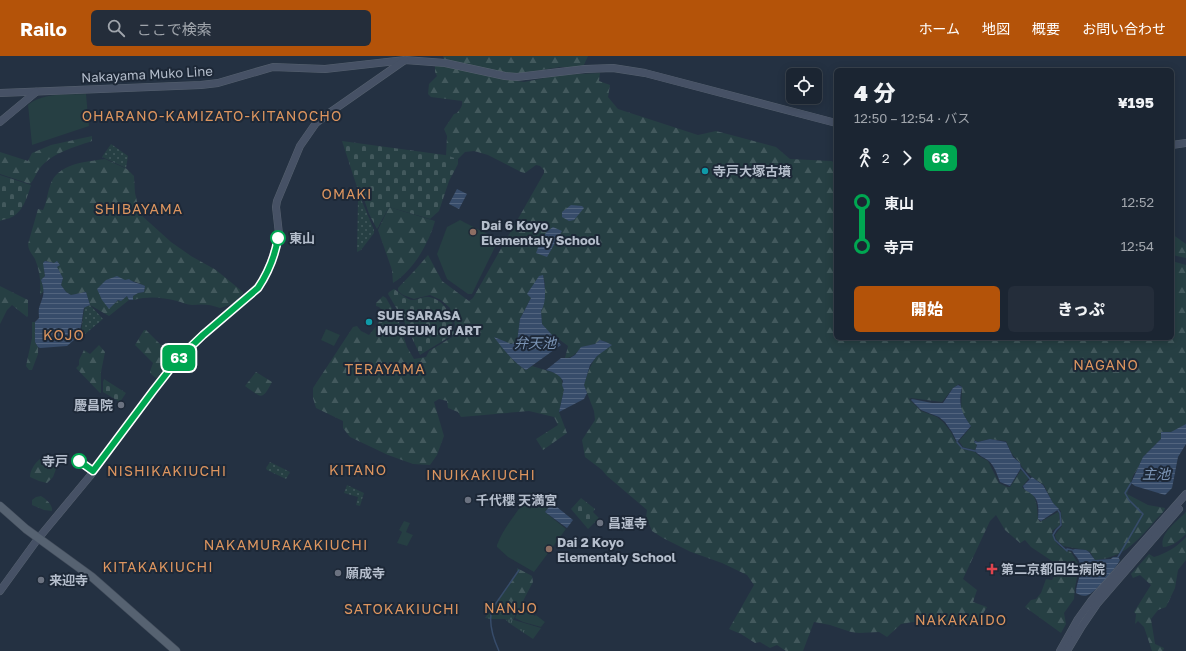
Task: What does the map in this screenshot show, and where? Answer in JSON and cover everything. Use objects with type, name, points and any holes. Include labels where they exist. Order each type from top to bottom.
[{"type":"main road","name":"Nakayama Muko Line","points":[[0,93],[201,85],[218,83],[273,67],[325,69],[407,58],[445,63],[516,77],[584,68],[622,68],[834,122]]},
{"type":"main road","points":[[0,591],[39,538],[90,476],[178,359],[240,302],[252,294],[264,279],[274,257],[279,234],[277,201],[300,146],[316,123],[407,58]]},
{"type":"main road","points":[[0,122],[36,92]]},
{"type":"main road","points":[[1174,145],[1186,143]]},
{"type":"main road","points":[[1060,651],[1078,619],[1091,601],[1186,494]]},
{"type":"main road","points":[[1067,651],[1082,626],[1101,600],[1186,502]]},
{"type":"main road","points":[[0,506],[26,528],[92,577],[176,651]]},
{"type":"green space","points":[[443,56],[588,56],[583,67],[560,67],[523,73],[505,74],[444,60]]},
{"type":"green space","points":[[437,65],[497,78],[524,82],[560,75],[600,73],[599,81],[610,85],[608,97],[618,109],[698,135],[716,131],[776,147],[790,159],[832,161],[834,163],[834,340],[1174,340],[1174,262],[1186,265],[1186,424],[1161,439],[1143,457],[1133,476],[1127,494],[1148,505],[1165,508],[1164,511],[1142,536],[1117,555],[1095,560],[1090,552],[1086,550],[1063,546],[1056,539],[1055,535],[1062,526],[1061,511],[1053,503],[1044,485],[1032,477],[1022,467],[1012,454],[1006,441],[989,439],[978,442],[975,440],[974,442],[977,444],[975,450],[963,447],[959,441],[971,427],[961,410],[962,387],[959,384],[953,388],[942,402],[911,398],[909,399],[921,411],[937,417],[943,422],[951,432],[956,442],[963,449],[975,452],[988,461],[999,483],[1010,487],[1021,470],[1029,478],[1022,487],[1034,497],[1037,506],[1038,519],[1040,522],[1058,512],[1060,525],[1052,531],[1054,539],[1060,547],[1071,552],[1079,565],[1074,599],[1064,613],[1066,624],[1061,633],[1025,607],[1031,600],[1036,599],[1041,593],[1046,579],[1052,580],[1057,570],[1053,566],[1052,561],[1031,547],[1025,540],[1020,543],[1005,530],[996,515],[990,521],[963,579],[977,590],[973,602],[987,607],[982,615],[981,624],[966,620],[962,627],[913,622],[901,624],[887,637],[879,632],[851,632],[830,625],[814,622],[803,651],[786,651],[777,645],[770,648],[760,642],[755,643],[741,634],[729,629],[754,585],[747,575],[722,563],[691,552],[652,531],[646,517],[647,510],[585,457],[582,440],[595,420],[594,411],[584,385],[595,358],[609,347],[609,344],[600,340],[595,344],[582,347],[573,356],[565,358],[568,346],[560,340],[557,342],[542,324],[541,311],[544,302],[545,284],[543,275],[520,319],[517,342],[511,345],[495,337],[509,355],[526,370],[532,366],[555,373],[561,377],[564,390],[559,412],[567,433],[543,450],[536,439],[558,425],[554,417],[529,411],[461,417],[458,412],[448,408],[447,401],[439,399],[434,402],[444,436],[437,455],[430,465],[413,464],[388,455],[350,437],[343,428],[343,421],[316,408],[313,398],[313,388],[353,327],[357,326],[361,331],[369,335],[382,315],[382,311],[376,306],[376,303],[383,296],[386,298],[398,319],[407,347],[414,359],[426,357],[429,351],[454,336],[456,328],[450,308],[441,300],[430,295],[414,299],[403,295],[398,291],[398,288],[428,255],[442,281],[469,301],[473,298],[544,173],[544,170],[540,166],[536,165],[525,173],[521,172],[488,155],[474,151],[465,152],[458,159],[446,156],[447,136],[444,129],[454,114],[457,113],[462,106],[462,101],[431,97],[428,94],[429,84],[437,76],[435,66]]},
{"type":"green space","points":[[86,94],[89,126],[32,145],[28,105],[48,96]]},
{"type":"green space","points":[[92,136],[92,141],[64,151],[51,158],[40,168],[30,184],[0,174],[0,152],[28,161],[32,153],[51,145]]},
{"type":"green space","points":[[342,141],[445,155],[458,159],[458,164],[449,181],[439,211],[430,219],[389,207],[377,229],[369,214],[363,196],[357,187]]},
{"type":"green space","points":[[111,144],[128,156],[126,168],[102,157]]},
{"type":"green space","points":[[105,159],[127,169],[134,176],[135,193],[140,214],[171,242],[191,256],[216,270],[243,292],[243,294],[230,305],[220,308],[206,305],[190,305],[160,298],[133,300],[133,296],[144,292],[145,286],[136,282],[125,280],[115,304],[118,300],[121,301],[127,296],[129,300],[109,316],[90,305],[86,292],[71,295],[66,292],[61,285],[63,278],[54,263],[45,261],[45,276],[41,280],[44,291],[40,295],[38,268],[28,246],[38,209],[43,210],[50,186],[59,172],[73,165]]},
{"type":"green space","points":[[0,175],[31,185],[22,207],[16,215],[0,221]]},
{"type":"green space","points":[[361,199],[374,233],[361,250],[357,252],[358,200]]},
{"type":"green space","points":[[389,207],[435,221],[429,238],[419,256],[407,271],[393,283],[392,270],[378,230]]},
{"type":"green space","points":[[460,220],[497,239],[497,243],[472,294],[468,294],[447,279],[437,254],[447,227]]},
{"type":"green space","points":[[1174,235],[1186,244],[1186,258],[1174,255]]},
{"type":"green space","points":[[0,286],[28,300],[27,317],[12,305],[7,310],[0,324]]},
{"type":"green space","points":[[394,289],[411,300],[429,297],[440,302],[448,311],[454,334],[420,355],[404,321],[388,294]]},
{"type":"green space","points":[[90,305],[103,319],[85,334],[81,330],[84,311],[85,307]]},
{"type":"green space","points":[[32,322],[35,322],[35,342],[38,347],[38,354],[32,370],[29,370],[26,366],[32,338]]},
{"type":"green space","points":[[326,329],[340,335],[334,346],[321,340]]},
{"type":"green space","points":[[144,330],[146,330],[172,356],[172,362],[158,379],[150,372],[153,363],[135,345]]},
{"type":"green space","points":[[99,345],[105,352],[101,372],[100,393],[76,368],[79,365],[79,360],[84,350],[90,354]]},
{"type":"green space","points":[[256,372],[272,382],[264,395],[261,396],[245,386]]},
{"type":"green space","points":[[104,379],[126,393],[120,402],[103,392]]},
{"type":"green space","points":[[41,458],[48,460],[56,469],[53,477],[47,483],[30,477],[33,467]]},
{"type":"green space","points":[[270,462],[290,472],[286,479],[267,470],[266,468]]},
{"type":"green space","points":[[347,485],[364,493],[360,506],[356,505],[358,497],[344,493]]},
{"type":"green space","points":[[532,492],[544,496],[552,502],[545,512],[566,529],[534,572],[508,557],[497,547],[500,538],[508,525],[529,493]]},
{"type":"green space","points":[[41,496],[50,504],[52,511],[44,510],[32,505],[32,500]]},
{"type":"green space","points":[[581,498],[595,509],[593,512],[599,518],[588,529],[571,509]]},
{"type":"green space","points":[[1186,512],[1186,534],[1173,544],[1163,547],[1166,532]]},
{"type":"green space","points":[[404,521],[410,523],[406,532],[413,535],[407,546],[397,543],[402,532],[399,530]]},
{"type":"green space","points":[[1186,537],[1186,560],[1178,570],[1175,588],[1166,607],[1158,610],[1151,619],[1155,644],[1164,648],[1163,651],[1152,651],[1144,627],[1138,621],[1135,624],[1136,614],[1134,612],[1151,585],[1140,575],[1133,578],[1131,574],[1149,554],[1154,557],[1163,554],[1175,547]]},
{"type":"green space","points":[[517,568],[532,576],[533,582],[513,620],[485,618],[517,574]]},
{"type":"green space","points":[[520,607],[535,616],[536,615],[545,622],[541,627],[515,618]]},
{"type":"green space","points":[[505,619],[514,620],[541,628],[533,639]]},
{"type":"water","points":[[457,189],[467,194],[459,209],[449,204]]},
{"type":"water","points":[[571,205],[582,206],[584,208],[574,220],[569,221],[562,217],[562,212]]},
{"type":"water","points":[[553,227],[562,231],[547,257],[536,253],[544,235]]},
{"type":"water","points":[[45,261],[54,263],[57,261],[60,265],[57,267],[63,278],[61,285],[66,292],[71,295],[86,292],[90,305],[84,308],[79,333],[81,334],[67,346],[40,348],[35,342],[35,322],[39,318],[39,308],[43,295],[41,280],[45,276],[43,263]]},
{"type":"water","name":"弁天池","points":[[543,275],[545,293],[541,311],[542,324],[561,345],[526,370],[505,351],[494,337],[511,344],[517,342],[520,319],[531,298],[527,294],[539,276]]},
{"type":"water","points":[[117,276],[125,280],[129,279],[145,286],[144,292],[133,296],[133,300],[129,300],[127,296],[121,301],[118,300],[109,309],[102,300],[97,289],[106,280]]},
{"type":"water","points":[[600,340],[612,345],[597,356],[590,365],[584,385],[587,393],[584,399],[559,412],[564,390],[562,385],[563,381],[558,375],[546,370],[561,358],[570,358],[575,355],[581,347],[595,344]]},
{"type":"water","points":[[958,385],[962,387],[960,398],[961,408],[971,426],[957,442],[945,422],[939,417],[921,410],[911,400],[943,403],[953,388]]},
{"type":"water","name":"主池","points":[[1186,424],[1186,444],[1178,457],[1172,488],[1165,495],[1135,486],[1131,483],[1143,457],[1161,439],[1161,432],[1171,432]]},
{"type":"water","points":[[990,439],[1006,442],[1013,457],[1020,463],[1021,468],[1010,486],[1000,482],[991,463],[975,451],[977,445],[974,442],[975,441],[978,442]]},
{"type":"water","points":[[1032,477],[1043,485],[1053,503],[1059,509],[1041,521],[1038,519],[1038,505],[1036,498],[1025,490],[1023,486]]},
{"type":"water","points":[[552,503],[573,520],[567,528],[545,512]]},
{"type":"water","points":[[1072,550],[1086,550],[1095,560],[1118,557],[1120,560],[1100,585],[1086,596],[1076,593],[1081,569],[1079,561]]},
{"type":"waterway","points":[[957,442],[962,448],[975,451]]},
{"type":"waterway","points":[[1021,468],[1030,479]]},
{"type":"waterway","points":[[1118,557],[1143,514],[1129,500],[1125,493],[1131,483]]},
{"type":"waterway","points":[[1058,510],[1060,513],[1061,525],[1053,535],[1055,540],[1067,551],[1067,549],[1072,550]]},
{"type":"waterway","points":[[499,651],[492,630],[492,609],[519,570]]},
{"type":"bus line","name":"63","points":[[79,461],[93,471],[178,359],[240,302],[258,288],[272,262],[278,238]]},
{"type":"place","name":"寺戸大塚古墳","points":[[705,171]]},
{"type":"place","name":"Dai 6 Koyo Elementaly School","points":[[473,232]]},
{"type":"place","name":"東山","points":[[278,238]]},
{"type":"place","name":"SUE SARASA MUSEUM of ART","points":[[369,322]]},
{"type":"place","name":"慶昌院","points":[[121,405]]},
{"type":"place","name":"寺戸","points":[[79,461]]},
{"type":"place","name":"千代櫻 天満宮","points":[[468,500]]},
{"type":"place","name":"昌運寺","points":[[600,523]]},
{"type":"place","name":"Dai 2 Koyo Elementaly School","points":[[549,549]]},
{"type":"place","name":"第二京都回生病院","points":[[992,569]]},
{"type":"place","name":"願成寺","points":[[338,573]]},
{"type":"place","name":"来迎寺","points":[[41,580]]},
{"type":"district","name":"OHARANO-KAMIZATO-KITANOCHO","points":[[212,116]]},
{"type":"district","name":"OMAKI","points":[[347,194]]},
{"type":"district","name":"SHIBAYAMA","points":[[139,209]]},
{"type":"district","name":"KOJO","points":[[64,335]]},
{"type":"district","name":"NAGANO","points":[[1106,365]]},
{"type":"district","name":"TERAYAMA","points":[[385,369]]},
{"type":"district","name":"KITANO","points":[[358,470]]},
{"type":"district","name":"NISHIKAKIUCHI","points":[[167,471]]},
{"type":"district","name":"INUIKAKIUCHI","points":[[481,475]]},
{"type":"district","name":"NAKAMURAKAKIUCHI","points":[[286,545]]},
{"type":"district","name":"KITAKAKIUCHI","points":[[158,567]]},
{"type":"district","name":"NANJO","points":[[511,608]]},
{"type":"district","name":"SATOKAKIUCHI","points":[[402,609]]},
{"type":"district","name":"NAKAKAIDO","points":[[961,620]]}]
